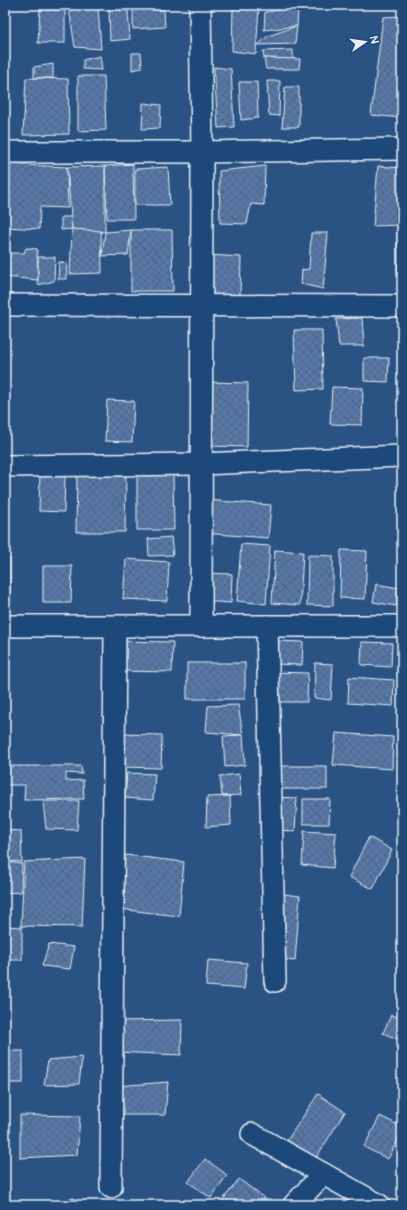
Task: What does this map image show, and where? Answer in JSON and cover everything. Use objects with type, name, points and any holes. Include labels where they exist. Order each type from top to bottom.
[{"type":"street","points":[[200,5],[202,152],[201,626]]},
{"type":"street","points":[[5,152],[202,152],[402,149]]},
{"type":"street","points":[[5,305],[402,306]]},
{"type":"street","points":[[5,466],[201,464],[402,456]]},
{"type":"street","points":[[5,626],[402,626]]},
{"type":"street","points":[[111,1187],[115,626]]},
{"type":"street","points":[[267,626],[274,981]]},
{"type":"street","points":[[252,1134],[379,1205]]},
{"type":"street","points":[[294,1205],[323,1174]]},
{"type":"building","points":[[259,6],[256,54],[232,51],[233,9]]},
{"type":"building","points":[[298,7],[297,26],[264,30],[265,12]]},
{"type":"building","points":[[98,8],[101,49],[75,47],[69,9]]},
{"type":"building","points":[[109,8],[128,11],[130,39],[110,41]]},
{"type":"building","points":[[133,8],[164,10],[165,27],[133,29]]},
{"type":"building","points":[[40,10],[65,10],[65,43],[38,43]]},
{"type":"building","points":[[402,16],[401,118],[371,115],[383,17]]},
{"type":"building","points":[[297,26],[295,44],[258,45],[268,36]]},
{"type":"building","points":[[293,50],[293,59],[264,58],[263,51]]},
{"type":"building","points":[[132,53],[141,53],[142,68],[132,70]]},
{"type":"building","points":[[100,56],[102,70],[83,69],[83,60]]},
{"type":"building","points":[[264,58],[300,59],[299,69],[266,69]]},
{"type":"building","points":[[53,64],[53,78],[34,78],[34,67]]},
{"type":"building","points":[[214,67],[231,69],[234,127],[218,128]]},
{"type":"building","points":[[78,76],[104,76],[106,130],[78,131]]},
{"type":"building","points":[[26,78],[68,79],[69,134],[23,135]]},
{"type":"building","points":[[267,81],[280,81],[279,116],[269,115]]},
{"type":"building","points":[[239,82],[257,82],[258,118],[241,120]]},
{"type":"building","points":[[285,87],[299,87],[299,127],[282,127]]},
{"type":"building","points":[[143,103],[161,105],[160,128],[142,129]]},
{"type":"building","points":[[5,164],[67,167],[68,208],[40,207],[39,229],[5,227]]},
{"type":"building","points":[[133,164],[134,219],[107,219],[105,166]]},
{"type":"building","points":[[105,166],[105,232],[72,229],[67,167]]},
{"type":"building","points":[[265,166],[264,205],[251,204],[247,224],[220,223],[219,171]]},
{"type":"building","points":[[378,166],[402,168],[402,225],[373,226]]},
{"type":"building","points":[[168,167],[170,205],[135,205],[135,169]]},
{"type":"building","points":[[61,217],[71,217],[72,229],[61,230]]},
{"type":"building","points":[[402,226],[402,286],[398,285],[397,227]]},
{"type":"building","points":[[72,229],[101,231],[102,273],[70,274]]},
{"type":"building","points":[[131,230],[172,230],[173,291],[131,291]]},
{"type":"building","points":[[131,230],[128,255],[102,256],[105,232]]},
{"type":"building","points":[[311,233],[328,233],[323,289],[301,284],[302,270],[309,269]]},
{"type":"building","points":[[26,248],[37,249],[38,280],[5,277],[5,253],[24,253]]},
{"type":"building","points":[[209,255],[241,257],[240,296],[207,294]]},
{"type":"building","points":[[38,257],[55,257],[54,281],[38,285]]},
{"type":"building","points":[[59,262],[67,263],[66,279],[58,279]]},
{"type":"building","points":[[362,318],[364,346],[339,346],[336,319]]},
{"type":"building","points":[[294,330],[322,330],[323,389],[296,390]]},
{"type":"building","points":[[364,358],[389,358],[388,382],[364,381]]},
{"type":"building","points":[[210,382],[248,383],[247,447],[210,446]]},
{"type":"building","points":[[332,387],[363,388],[362,425],[330,424]]},
{"type":"building","points":[[107,400],[134,401],[132,442],[105,441]]},
{"type":"building","points":[[40,473],[65,474],[64,512],[39,511]]},
{"type":"building","points":[[137,474],[173,474],[174,530],[137,530]]},
{"type":"building","points":[[77,475],[126,476],[125,532],[76,532]]},
{"type":"building","points":[[206,500],[271,505],[268,538],[203,533]]},
{"type":"building","points":[[171,537],[173,555],[149,556],[148,539]]},
{"type":"building","points":[[241,544],[270,546],[266,604],[237,601]]},
{"type":"building","points":[[275,550],[303,552],[300,605],[272,603]]},
{"type":"building","points":[[341,550],[367,551],[365,599],[340,598]]},
{"type":"building","points":[[308,555],[333,556],[333,606],[307,605]]},
{"type":"building","points":[[5,559],[10,559],[10,603],[5,603]]},
{"type":"building","points":[[126,559],[169,562],[167,601],[123,599]]},
{"type":"building","points":[[43,566],[72,566],[71,603],[43,603]]},
{"type":"building","points":[[204,573],[232,574],[231,603],[202,601]]},
{"type":"building","points":[[376,584],[399,588],[396,606],[373,602]]},
{"type":"building","points":[[118,641],[173,642],[172,672],[118,671]]},
{"type":"building","points":[[274,641],[303,642],[302,665],[273,664]]},
{"type":"building","points":[[362,642],[392,643],[391,667],[361,665]]},
{"type":"building","points":[[187,663],[245,663],[245,699],[187,699]]},
{"type":"building","points":[[315,663],[333,664],[331,700],[314,698]]},
{"type":"building","points":[[273,672],[308,673],[307,702],[273,702]]},
{"type":"building","points":[[349,677],[394,680],[393,706],[348,703]]},
{"type":"building","points":[[238,705],[243,735],[206,732],[208,706]]},
{"type":"building","points":[[336,733],[393,737],[392,769],[333,765]]},
{"type":"building","points":[[120,734],[162,735],[161,768],[119,767]]},
{"type":"building","points":[[243,735],[245,765],[225,767],[223,736]]},
{"type":"building","points":[[5,766],[81,766],[82,774],[66,773],[66,781],[83,780],[84,799],[24,800],[25,785],[5,785]]},
{"type":"building","points":[[277,766],[327,766],[327,789],[277,789]]},
{"type":"building","points":[[127,773],[155,774],[153,800],[125,798]]},
{"type":"building","points":[[239,774],[241,795],[222,796],[220,776]]},
{"type":"building","points":[[230,796],[231,825],[206,827],[207,797]]},
{"type":"building","points":[[277,797],[297,798],[295,831],[276,830]]},
{"type":"building","points":[[303,799],[330,799],[329,824],[303,824]]},
{"type":"building","points":[[43,801],[79,801],[77,830],[46,829]]},
{"type":"building","points":[[5,830],[21,831],[22,862],[5,861]]},
{"type":"building","points":[[304,831],[336,833],[333,868],[302,865]]},
{"type":"building","points":[[369,837],[392,850],[373,889],[349,877]]},
{"type":"building","points":[[125,855],[184,862],[179,916],[119,909]]},
{"type":"building","points":[[85,859],[82,927],[21,926],[24,862]]},
{"type":"building","points":[[5,862],[22,864],[21,892],[5,893]]},
{"type":"building","points":[[283,894],[300,896],[295,961],[279,959]]},
{"type":"building","points":[[5,926],[22,927],[22,960],[5,960]]},
{"type":"building","points":[[49,944],[74,947],[70,969],[42,966]]},
{"type":"building","points":[[208,960],[247,963],[244,989],[206,986]]},
{"type":"building","points":[[391,1015],[402,1019],[402,1041],[383,1033]]},
{"type":"building","points":[[182,1020],[181,1055],[115,1052],[116,1021]]},
{"type":"building","points":[[5,1051],[23,1051],[23,1083],[5,1083]]},
{"type":"building","points":[[82,1057],[79,1084],[44,1085],[48,1060]]},
{"type":"building","points":[[168,1082],[165,1115],[117,1115],[116,1086]]},
{"type":"building","points":[[318,1094],[345,1112],[314,1161],[286,1142]]},
{"type":"building","points":[[20,1115],[80,1116],[77,1155],[20,1158]]},
{"type":"building","points":[[380,1116],[402,1127],[402,1132],[388,1159],[364,1147]]},
{"type":"building","points":[[205,1159],[227,1175],[211,1198],[188,1182]]},
{"type":"building","points":[[239,1179],[264,1198],[259,1205],[219,1205]]},
{"type":"building","points":[[74,1198],[78,1204],[66,1205],[65,1200]]}]
